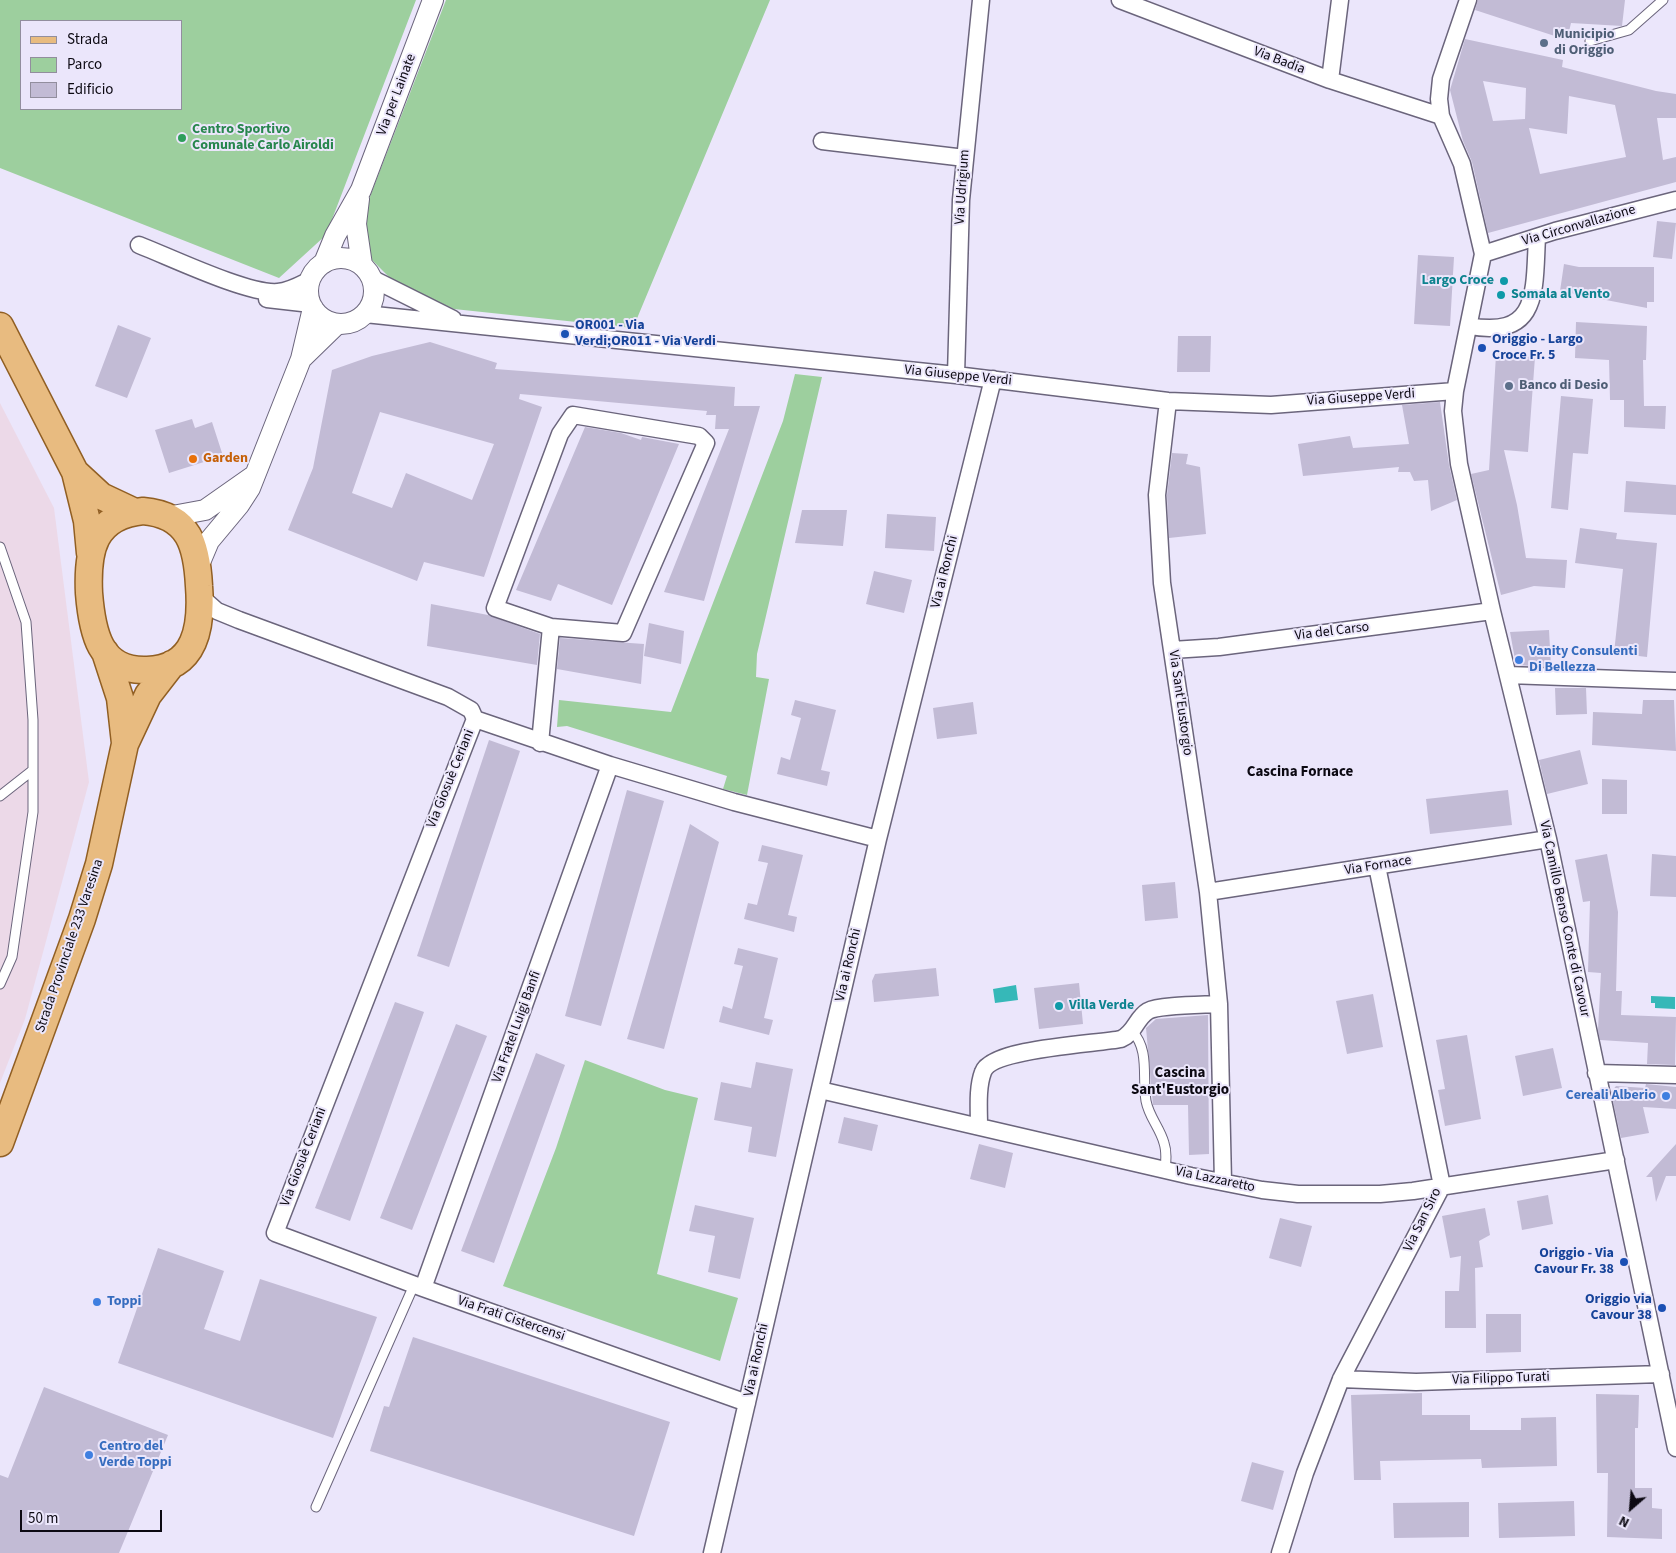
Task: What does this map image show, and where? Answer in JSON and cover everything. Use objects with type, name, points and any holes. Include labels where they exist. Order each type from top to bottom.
[{"type":"main road","points":[[0,326],[75,472],[87,521],[90,553],[88,570],[92,629],[105,652],[120,698],[125,744]]},
{"type":"main road","points":[[75,472],[101,496],[134,512]]},
{"type":"main road","points":[[90,553],[97,536],[109,523],[134,512],[152,512],[167,517],[188,534],[196,550],[201,616],[198,633],[192,646],[172,664],[148,695],[125,744]]},
{"type":"main road","points":[[105,652],[115,661],[136,669],[154,670],[172,664]]},
{"type":"main road","name":"Strada Provinciale 233 Varesina","points":[[0,1143],[82,919],[99,864],[125,744]]},
{"type":"street","name":"Via per Lainate","points":[[324,263],[335,236],[361,190],[433,0]]},
{"type":"street","name":"Via Udrigium","points":[[956,375],[961,200],[981,0]]},
{"type":"street","name":"Via Badia","points":[[1120,0],[1330,80],[1441,116]]},
{"type":"street","points":[[1330,80],[1340,0]]},
{"type":"street","points":[[1468,0],[1441,78],[1441,116],[1462,164],[1483,254]]},
{"type":"street","points":[[822,141],[965,158]]},
{"type":"street","name":"Via per Lainate","points":[[361,190],[356,224],[366,272]]},
{"type":"street","name":"Via Circonvallazione","points":[[1483,254],[1537,237],[1676,200]]},
{"type":"street","points":[[1469,326],[1501,329],[1518,322],[1530,302],[1537,237]]},
{"type":"street","points":[[139,245],[250,288],[276,292],[288,290],[310,280]]},
{"type":"street","name":"Via Camillo Benso Conte di Cavour","points":[[1483,254],[1453,411],[1455,442],[1492,611],[1548,839],[1676,1448]]},
{"type":"street","points":[[198,568],[209,541],[239,505],[250,488],[253,476],[301,359],[312,306],[308,291],[310,280],[316,270],[324,263],[344,258],[366,272],[374,297],[365,314],[357,320],[337,324],[328,321],[312,306],[274,301],[264,298],[250,288]]},
{"type":"street","name":"Via Giuseppe Verdi","points":[[366,272],[461,324]]},
{"type":"street","name":"Via Giuseppe Verdi","points":[[365,314],[993,379],[1168,401],[1272,405],[1456,391]]},
{"type":"street","points":[[301,359],[337,324]]},
{"type":"street","name":"Via ai Ronchi","points":[[712,1553],[878,839],[993,379]]},
{"type":"street","name":"Via Sant'Eustorgio","points":[[1168,401],[1157,495],[1162,583],[1208,892],[1219,1004],[1223,1182]]},
{"type":"street","points":[[573,414],[698,436],[706,443],[623,633],[551,627],[495,608],[560,434],[573,414]]},
{"type":"street","points":[[167,517],[204,510],[253,476]]},
{"type":"street","points":[[200,596],[217,611],[239,620],[448,697],[470,710],[475,719]]},
{"type":"street","name":"Via del Carso","points":[[1172,650],[1219,647],[1492,611]]},
{"type":"street","points":[[540,743],[551,627]]},
{"type":"street","points":[[1508,675],[1676,681]]},
{"type":"street","name":"Via Giosuè Ceriani","points":[[275,1233],[475,719],[540,743],[734,802],[878,839]]},
{"type":"street","name":"Via Fratel Luigi Banfi","points":[[419,1287],[610,765]]},
{"type":"street","name":"Via Fornace","points":[[1208,892],[1548,839]]},
{"type":"street","name":"Via San Siro","points":[[1280,1553],[1305,1473],[1341,1379],[1442,1186],[1377,866]]},
{"type":"street","points":[[979,1126],[980,1090],[983,1071],[988,1064],[1018,1053],[1122,1039],[1132,1031],[1140,1017],[1153,1009],[1219,1004]]},
{"type":"street","points":[[1596,1073],[1676,1075]]},
{"type":"street","name":"Via Lazzaretto","points":[[820,1090],[1165,1170],[1262,1190],[1298,1194],[1380,1194],[1616,1160]]},
{"type":"street","name":"Via Frati Cistercensi","points":[[275,1233],[419,1287],[748,1404]]},
{"type":"street","name":"Via Filippo Turati","points":[[1341,1379],[1416,1382],[1661,1374]]},
{"type":"lane","points":[[1590,41],[1629,30],[1662,0]]},
{"type":"lane","points":[[0,547],[26,622],[33,720],[34,812],[12,957],[0,984]]},
{"type":"lane","points":[[0,796],[33,770]]},
{"type":"lane","points":[[1132,1031],[1140,1039],[1145,1063],[1146,1100],[1149,1114],[1164,1141],[1165,1170]]},
{"type":"lane","points":[[316,1507],[419,1287]]},
{"type":"shaded area","points":[[0,403],[54,508],[89,782],[25,1019],[0,1083]]},
{"type":"shaded area","points":[[1016,985],[1018,1000],[995,1003],[993,989]]},
{"type":"shaded area","points":[[1651,996],[1675,997],[1675,1009],[1655,1008],[1655,1003],[1651,1003]]},
{"type":"green space","name":"Centro Sportivo Comunale Carlo Airoldi","points":[[0,0],[416,0],[326,235],[279,278],[0,168]]},
{"type":"green space","points":[[446,0],[770,0],[633,328],[454,309],[393,281],[371,259],[363,244],[364,212]]},
{"type":"green space","points":[[795,374],[822,377],[757,654],[756,677],[769,679],[747,795],[723,789],[727,776],[567,726],[557,727],[559,700],[671,712],[783,421]]},
{"type":"green space","points":[[585,1060],[665,1090],[698,1098],[657,1274],[738,1298],[720,1361],[503,1286],[556,1148]]},
{"type":"building","points":[[1478,0],[1625,0],[1622,26],[1571,23],[1567,40],[1475,10]]},
{"type":"building","points":[[1465,39],[1563,60],[1562,67],[1656,91],[1676,94],[1676,118],[1657,118],[1663,160],[1676,157],[1676,182],[1488,233],[1472,162],[1463,141],[1450,90]],"holes":[[[1483,81],[1526,88],[1525,119],[1493,121]],[[1569,96],[1615,105],[1626,157],[1540,174],[1529,128],[1567,134]]]},
{"type":"building","points":[[1657,221],[1676,223],[1672,259],[1653,257]]},
{"type":"building","points":[[1418,255],[1454,257],[1450,326],[1414,324]]},
{"type":"building","points":[[1564,264],[1579,267],[1654,267],[1654,302],[1647,302],[1647,308],[1560,291]]},
{"type":"building","points":[[1576,322],[1647,326],[1646,360],[1643,360],[1644,406],[1666,406],[1665,429],[1624,427],[1624,400],[1610,400],[1609,360],[1575,358]]},
{"type":"building","points":[[118,325],[151,338],[127,398],[95,386]]},
{"type":"building","points":[[1178,336],[1211,336],[1210,372],[1177,372]]},
{"type":"building","points":[[430,342],[497,363],[495,369],[735,387],[734,406],[760,406],[704,601],[664,592],[729,429],[715,429],[716,415],[706,415],[707,411],[520,394],[519,399],[542,407],[484,577],[424,562],[417,581],[288,530],[313,468],[332,370],[372,356]],"holes":[[[380,412],[494,444],[472,500],[406,473],[392,508],[352,493]]]},
{"type":"building","points":[[1496,355],[1535,357],[1528,452],[1504,450],[1517,505],[1526,558],[1567,560],[1565,588],[1534,586],[1501,595],[1471,474],[1489,470]]},
{"type":"building","points":[[1561,396],[1593,399],[1588,454],[1573,453],[1568,510],[1551,508]]},
{"type":"building","points":[[1440,402],[1449,465],[1457,500],[1431,511],[1428,480],[1414,481],[1410,472],[1398,472],[1399,467],[1303,476],[1298,444],[1350,436],[1353,448],[1409,444],[1402,405]]},
{"type":"building","points":[[192,419],[195,428],[212,422],[223,456],[169,473],[155,430]]},
{"type":"building","points":[[585,427],[621,433],[641,440],[642,437],[679,444],[612,605],[558,584],[551,601],[516,590]]},
{"type":"building","points":[[1172,453],[1188,454],[1186,464],[1200,467],[1206,534],[1169,538],[1167,495]]},
{"type":"building","points":[[1626,481],[1676,485],[1676,515],[1624,512]]},
{"type":"building","points":[[802,510],[847,510],[843,546],[795,543]]},
{"type":"building","points":[[887,514],[936,517],[934,551],[885,548]]},
{"type":"building","points":[[1580,528],[1617,533],[1616,539],[1657,543],[1647,657],[1614,653],[1623,569],[1575,563]]},
{"type":"building","points":[[874,571],[912,580],[904,613],[866,604]]},
{"type":"building","points":[[431,604],[488,615],[540,634],[537,665],[427,646]]},
{"type":"building","points":[[649,623],[684,631],[681,664],[644,656]]},
{"type":"building","points":[[1549,630],[1551,667],[1516,665],[1510,632]]},
{"type":"building","points":[[560,638],[644,644],[641,684],[557,669]]},
{"type":"building","points":[[1555,688],[1586,688],[1587,714],[1556,715]]},
{"type":"building","points":[[795,700],[836,710],[821,770],[830,772],[827,786],[777,774],[781,757],[790,760],[801,718],[791,715]]},
{"type":"building","points":[[1643,700],[1674,700],[1676,751],[1592,745],[1593,712],[1642,714]]},
{"type":"building","points":[[973,702],[977,734],[937,739],[933,708]]},
{"type":"building","points":[[489,740],[520,751],[449,967],[417,956]]},
{"type":"building","points":[[1580,750],[1588,784],[1547,794],[1539,760]]},
{"type":"building","points":[[1602,779],[1627,780],[1627,814],[1602,814]]},
{"type":"building","points":[[627,790],[664,801],[601,1026],[565,1016]]},
{"type":"building","points":[[1508,790],[1512,825],[1430,834],[1426,799]]},
{"type":"building","points":[[690,824],[719,842],[664,1049],[627,1039]]},
{"type":"building","points":[[762,845],[803,855],[788,915],[797,917],[794,932],[744,919],[748,903],[757,905],[768,863],[758,861]]},
{"type":"building","points":[[1607,854],[1618,912],[1616,991],[1622,991],[1621,1015],[1676,1017],[1675,1065],[1647,1064],[1648,1043],[1600,1040],[1598,1030],[1601,973],[1588,972],[1590,901],[1583,902],[1575,860]]},
{"type":"building","points":[[1652,854],[1676,856],[1676,897],[1650,896]]},
{"type":"building","points":[[1175,882],[1178,918],[1145,921],[1142,885]]},
{"type":"building","points":[[738,948],[778,958],[764,1018],[773,1020],[769,1035],[719,1022],[723,1006],[732,1009],[743,966],[734,964]]},
{"type":"building","points":[[936,968],[939,996],[874,1002],[872,981],[875,974]]},
{"type":"building","name":"Villa Verde","points":[[1079,983],[1083,1024],[1039,1029],[1034,988]]},
{"type":"building","points":[[1373,994],[1383,1047],[1347,1054],[1336,1001]]},
{"type":"building","points":[[395,1002],[424,1012],[350,1221],[315,1208]]},
{"type":"building","points":[[1208,1015],[1209,1154],[1189,1155],[1188,1105],[1153,1105],[1146,1028],[1156,1019]]},
{"type":"building","points":[[456,1024],[487,1036],[412,1230],[380,1218]]},
{"type":"building","points":[[1467,1035],[1481,1119],[1445,1126],[1438,1090],[1445,1089],[1436,1040]]},
{"type":"building","points":[[1553,1048],[1562,1088],[1523,1096],[1515,1056]]},
{"type":"building","points":[[536,1053],[565,1065],[494,1263],[461,1251]]},
{"type":"building","points":[[756,1062],[793,1069],[776,1157],[748,1152],[752,1127],[714,1120],[721,1082],[751,1088]]},
{"type":"building","points":[[1646,1084],[1676,1087],[1676,1109],[1643,1107],[1649,1133],[1621,1138],[1611,1092],[1616,1086],[1645,1088]]},
{"type":"building","points":[[844,1117],[878,1125],[872,1151],[838,1143]]},
{"type":"building","points":[[979,1144],[1013,1153],[1005,1188],[970,1179]]},
{"type":"building","points":[[1676,1144],[1676,1176],[1666,1176],[1656,1202],[1652,1177],[1646,1177]]},
{"type":"building","points":[[1548,1195],[1553,1224],[1522,1230],[1517,1201]]},
{"type":"building","points":[[695,1205],[754,1218],[740,1279],[708,1272],[715,1236],[689,1231]]},
{"type":"building","points":[[1485,1208],[1490,1235],[1479,1241],[1483,1267],[1475,1268],[1476,1328],[1445,1328],[1445,1291],[1459,1291],[1461,1256],[1450,1258],[1442,1216]]},
{"type":"building","points":[[1280,1218],[1312,1226],[1301,1267],[1269,1258]]},
{"type":"building","points":[[158,1248],[224,1271],[204,1329],[240,1341],[260,1279],[377,1317],[333,1438],[118,1363]]},
{"type":"building","points":[[1486,1314],[1521,1314],[1521,1352],[1486,1353]]},
{"type":"building","points":[[413,1337],[670,1422],[634,1536],[370,1451],[384,1406],[389,1407]]},
{"type":"building","name":"Centro del Verde Toppi","points":[[44,1387],[168,1435],[119,1553],[0,1553],[0,1475],[8,1478]]},
{"type":"building","points":[[1422,1393],[1422,1415],[1470,1415],[1470,1430],[1521,1430],[1521,1418],[1556,1417],[1557,1466],[1482,1468],[1481,1459],[1380,1461],[1381,1480],[1354,1480],[1351,1395]]},
{"type":"building","points":[[1596,1394],[1639,1395],[1638,1428],[1635,1428],[1635,1488],[1652,1488],[1652,1508],[1662,1509],[1662,1539],[1607,1537],[1608,1473],[1597,1473]]},
{"type":"building","points":[[1252,1462],[1284,1471],[1273,1510],[1241,1501]]},
{"type":"building","points":[[1574,1501],[1575,1536],[1499,1538],[1498,1503]]},
{"type":"building","points":[[1469,1502],[1469,1537],[1394,1538],[1393,1503]]},
{"type":"place","name":"Municipio di Origgio","points":[[1544,43]]},
{"type":"place","name":"Centro Sportivo Comunale Carlo Airoldi","points":[[182,138]]},
{"type":"place","name":"Largo Croce","points":[[1504,281]]},
{"type":"place","name":"Somala al Vento","points":[[1501,295]]},
{"type":"place","name":"OR001 - Via Verdi;OR011 - Via Verdi","points":[[565,334]]},
{"type":"place","name":"Origgio - Largo Croce Fr. 5","points":[[1482,348]]},
{"type":"place","name":"Banco di Desio","points":[[1509,386]]},
{"type":"place","name":"Garden","points":[[193,459]]},
{"type":"place","name":"Vanity Consulenti Di Bellezza","points":[[1519,660]]},
{"type":"place","name":"Villa Verde","points":[[1059,1006]]},
{"type":"place","name":"Cereali Alberio","points":[[1666,1096]]},
{"type":"place","name":"Origgio - Via Cavour Fr. 38","points":[[1624,1262]]},
{"type":"place","name":"Toppi","points":[[97,1302]]},
{"type":"place","name":"Origgio via Cavour 38","points":[[1662,1308]]},
{"type":"place","name":"Centro del Verde Toppi","points":[[89,1455]]},
{"type":"district","name":"Cascina Fornace","points":[[1300,773]]},
{"type":"district","name":"Cascina Sant'Eustorgio","points":[[1180,1082]]}]
